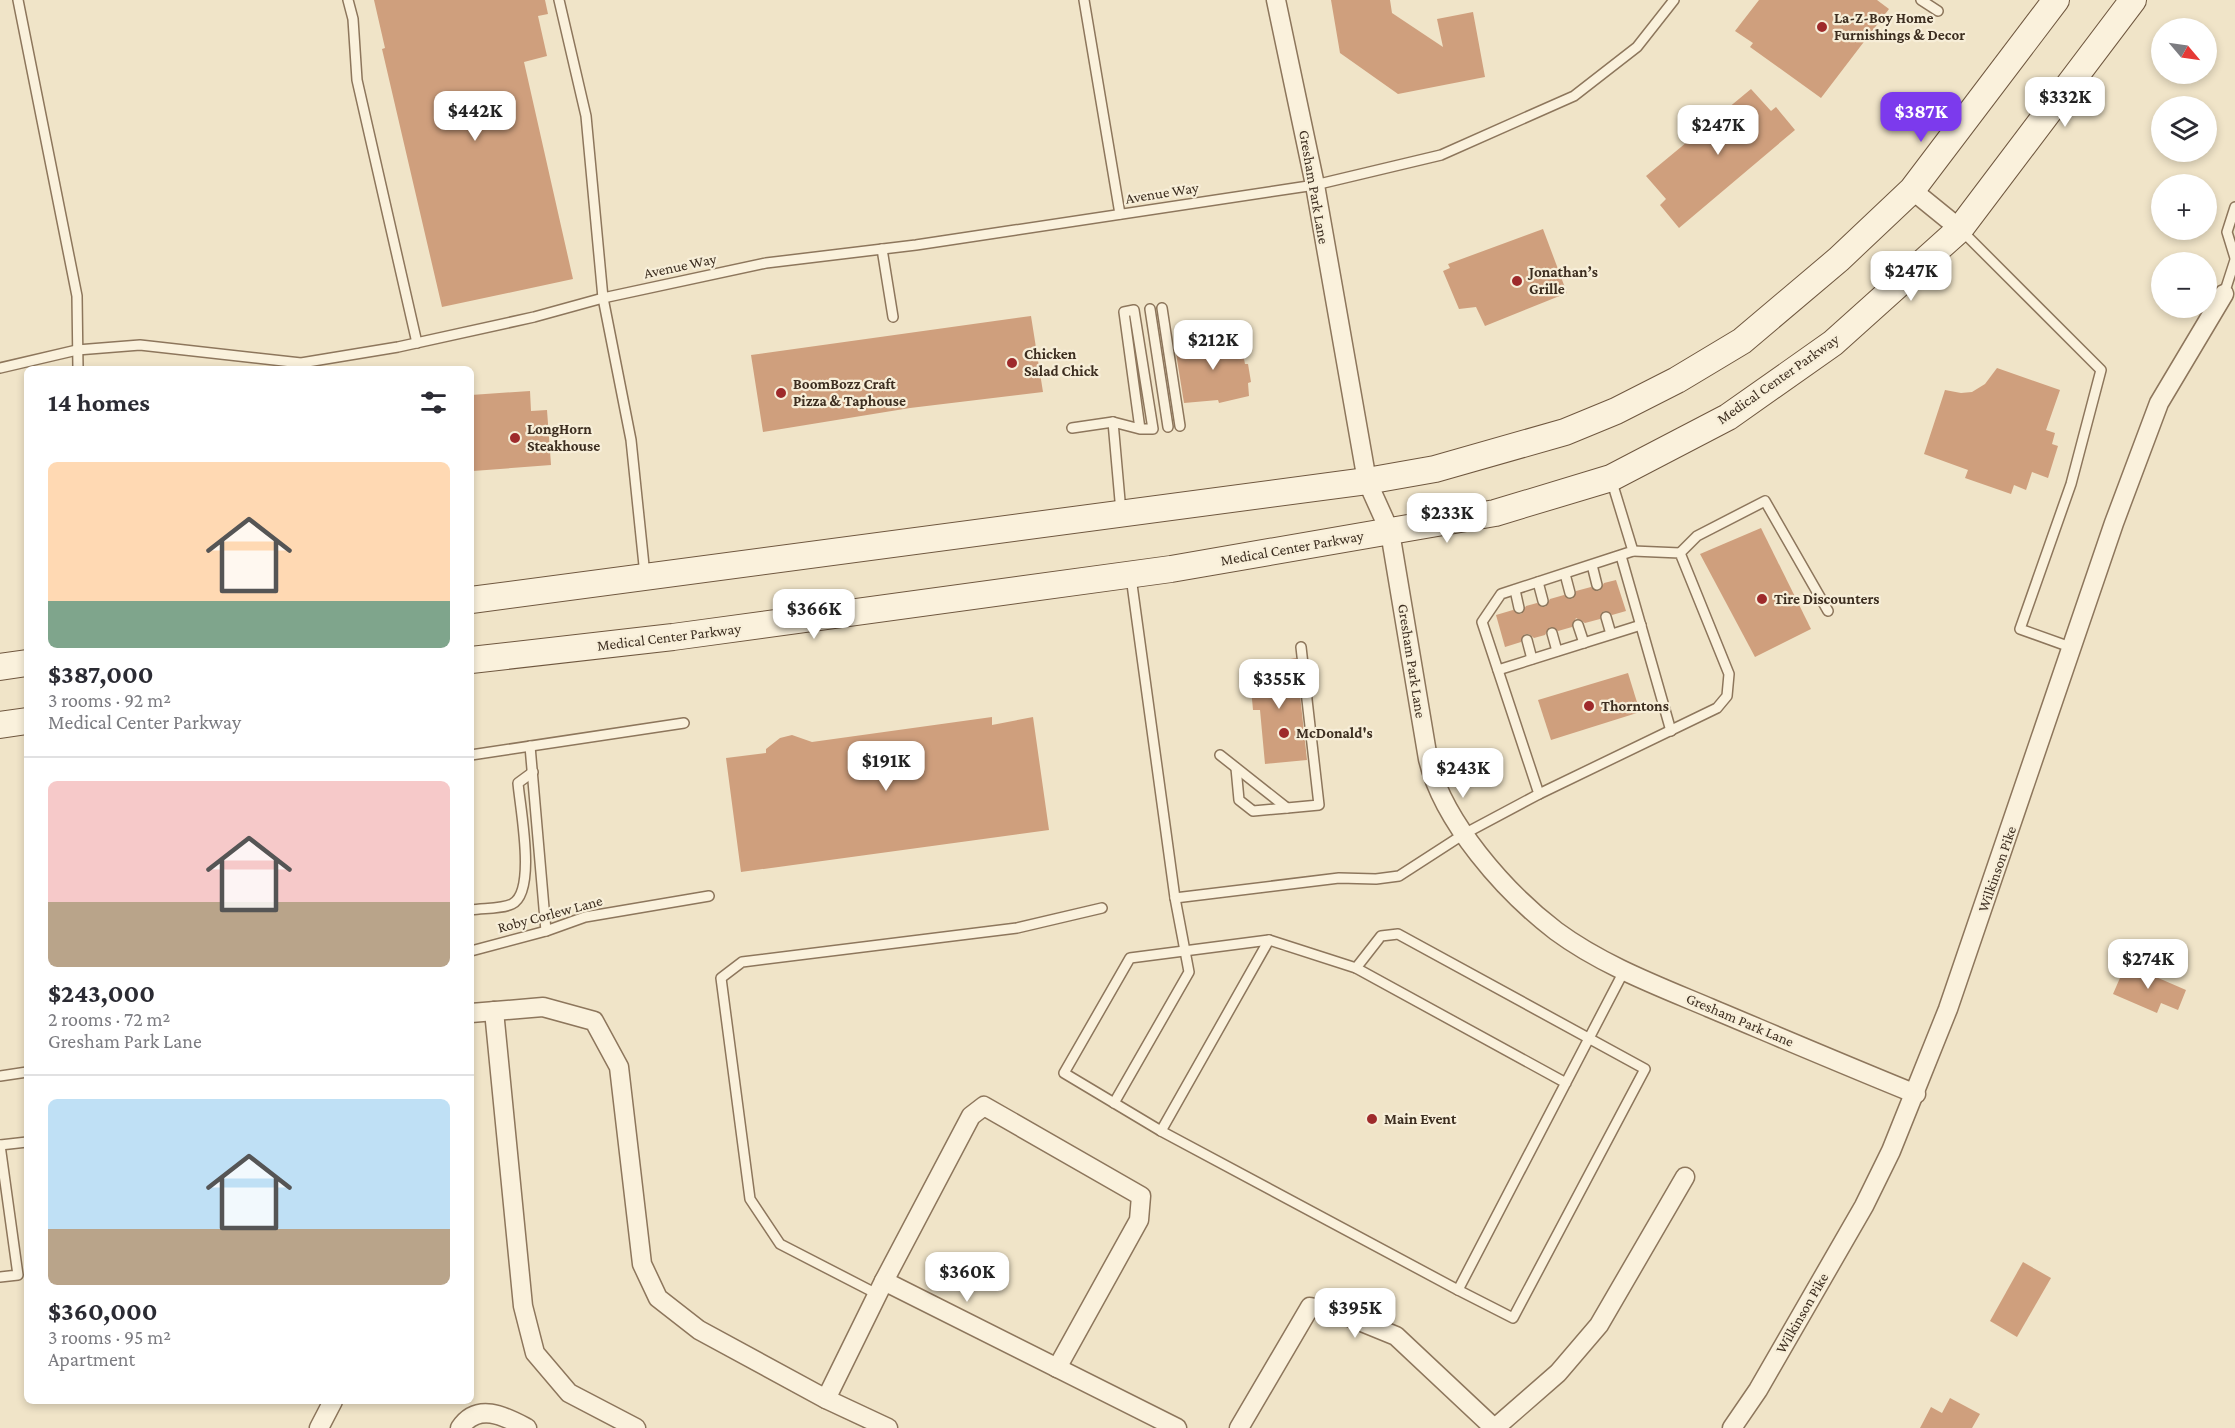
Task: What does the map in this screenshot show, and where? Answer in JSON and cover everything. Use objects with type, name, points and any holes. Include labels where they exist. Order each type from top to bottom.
[{"type":"main road","points":[[474,600],[1367,481],[1435,469],[1565,432],[1616,411],[1677,380],[1742,341],[1839,259],[1912,190],[2056,0]]},
{"type":"main road","name":"Medical Center Parkway","points":[[474,660],[673,638],[1130,575],[1495,513],[1611,478],[1728,417],[1833,343],[1960,229],[2133,0]]},
{"type":"main road","points":[[0,667],[24,663]]},
{"type":"main road","points":[[0,725],[24,721]]},
{"type":"street","name":"Gresham Park Lane","points":[[1276,0],[1315,185],[1367,481],[1390,532],[1433,782],[1464,834],[1506,884],[1556,931],[1624,971],[1916,1094]]},
{"type":"street","points":[[1912,190],[1960,229]]},
{"type":"street","name":"Wilkinson Pike","points":[[1732,1428],[1758,1390],[1864,1206],[1916,1094],[1978,926],[2114,523],[2159,403],[2224,294]]},
{"type":"street","points":[[474,1013],[543,1007],[594,1021],[619,1067],[642,1264],[658,1298],[699,1330],[826,1399],[888,1428]]},
{"type":"street","points":[[494,1011],[523,1306],[535,1353],[569,1393],[636,1428]]},
{"type":"street","points":[[826,1399],[880,1288],[971,1116],[984,1107],[1141,1196],[1139,1220],[1057,1368]]},
{"type":"street","points":[[1239,1428],[1310,1307],[1342,1314],[1396,1336],[1494,1428],[1558,1373],[1599,1324],[1685,1177]]},
{"type":"street","points":[[880,1288],[1057,1368],[1177,1428]]},
{"type":"street","points":[[319,1428],[331,1404]]},
{"type":"street","points":[[460,1428],[476,1415],[488,1412],[501,1414],[527,1428]]},
{"type":"lane","points":[[18,0],[77,296],[78,366]]},
{"type":"lane","points":[[348,0],[353,19],[357,80],[417,343]]},
{"type":"lane","points":[[559,0],[586,116],[603,298],[631,440],[645,576]]},
{"type":"lane","points":[[1084,0],[1120,214]]},
{"type":"lane","name":"Avenue Way","points":[[0,368],[77,350],[140,345],[270,365],[321,364],[603,298],[766,263],[882,249],[1315,185],[1441,155],[1574,96],[1637,48],[1674,0]]},
{"type":"lane","points":[[1921,0],[1938,11]]},
{"type":"lane","points":[[2224,294],[2235,259],[2227,232],[2235,207]]},
{"type":"lane","points":[[1960,229],[2102,370],[2071,484],[2020,629],[2073,648]]},
{"type":"lane","points":[[882,249],[893,317]]},
{"type":"lane","points":[[1162,308],[1180,426]]},
{"type":"lane","points":[[1150,309],[1168,427]]},
{"type":"lane","points":[[1072,428],[1113,422],[1140,429],[1153,429],[1134,310],[1124,312],[1140,429]]},
{"type":"lane","points":[[1113,422],[1121,514]]},
{"type":"lane","points":[[1611,478],[1633,551]]},
{"type":"lane","points":[[1539,794],[1482,622],[1501,594],[1633,551],[1680,553],[1697,536],[1765,501],[1828,611]]},
{"type":"lane","points":[[1175,898],[1339,878],[1376,879],[1399,876],[1464,834],[1539,794],[1717,708],[1727,696],[1729,674],[1680,553]]},
{"type":"lane","points":[[1621,556],[1671,730]]},
{"type":"lane","points":[[1592,565],[1597,585]]},
{"type":"lane","points":[[1564,574],[1570,593]]},
{"type":"lane","points":[[1114,1103],[1189,972],[1187,950],[1175,898],[1130,575]]},
{"type":"lane","points":[[1538,582],[1543,601]]},
{"type":"lane","points":[[1515,590],[1519,608]]},
{"type":"lane","points":[[1606,617],[1611,634]]},
{"type":"lane","points":[[1578,625],[1584,643]]},
{"type":"lane","points":[[1498,670],[1641,625]]},
{"type":"lane","points":[[1552,633],[1557,651]]},
{"type":"lane","points":[[1527,640],[1532,659]]},
{"type":"lane","points":[[1236,768],[1239,800],[1253,811],[1319,805],[1301,647]]},
{"type":"lane","points":[[474,755],[684,723]]},
{"type":"lane","points":[[530,746],[546,931]]},
{"type":"lane","points":[[1220,755],[1287,808]]},
{"type":"lane","points":[[474,910],[512,904],[522,896],[526,880],[518,783],[533,772]]},
{"type":"lane","name":"Roby Corlew Lane","points":[[474,950],[546,931],[585,917],[709,896]]},
{"type":"lane","points":[[880,1288],[780,1244],[750,1199],[721,978],[742,962],[1017,928],[1102,908]]},
{"type":"lane","points":[[1356,968],[1381,936],[1398,934],[1645,1069],[1513,1318],[1161,1131],[1064,1073],[1130,958],[1269,940],[1356,968],[1566,1083]]},
{"type":"lane","points":[[1161,1131],[1269,940]]},
{"type":"lane","points":[[1458,1290],[1624,971]]},
{"type":"lane","points":[[0,1076],[24,1072]]},
{"type":"lane","points":[[0,1277],[18,1275],[0,1145],[24,1142]]},
{"type":"building","points":[[374,0],[545,0],[548,14],[538,16],[547,56],[524,62],[573,279],[442,307],[382,49],[385,48]]},
{"type":"building","points":[[1331,0],[1390,0],[1392,13],[1443,47],[1437,19],[1473,12],[1485,77],[1398,94],[1340,53]]},
{"type":"building","points":[[1759,0],[1877,0],[1889,9],[1821,98],[1750,47],[1753,43],[1735,31]]},
{"type":"building","points":[[1751,89],[1771,111],[1776,107],[1795,130],[1679,228],[1660,205],[1666,199],[1646,176]]},
{"type":"building","points":[[1543,229],[1567,293],[1485,326],[1476,307],[1459,309],[1443,271],[1450,268],[1448,264]]},
{"type":"building","points":[[1031,316],[1043,392],[910,408],[763,432],[751,355]]},
{"type":"building","points":[[1240,338],[1251,382],[1248,383],[1249,396],[1219,403],[1218,400],[1184,403],[1175,347]]},
{"type":"building","points":[[1997,368],[2060,390],[2046,430],[2055,433],[2052,444],[2058,446],[2048,478],[2032,472],[2026,490],[2014,485],[2011,494],[1965,478],[1968,470],[1924,454],[1945,390],[1961,393],[1972,392],[1985,384]]},
{"type":"building","points":[[530,391],[531,411],[547,410],[551,465],[474,471],[474,395]]},
{"type":"building","points":[[1761,528],[1811,629],[1755,657],[1700,554]]},
{"type":"building","points":[[1616,580],[1626,611],[1612,615],[1604,611],[1600,619],[1585,623],[1576,618],[1572,627],[1558,631],[1550,627],[1545,635],[1534,638],[1525,634],[1521,642],[1505,647],[1496,615],[1513,610],[1521,614],[1526,606],[1537,603],[1545,607],[1550,599],[1564,595],[1572,599],[1576,591],[1591,587],[1599,591],[1604,583]]},
{"type":"building","name":"McDonald's","points":[[1296,658],[1307,760],[1265,764],[1260,710],[1253,710],[1249,666]]},
{"type":"building","name":"Thorntons","points":[[1628,673],[1640,712],[1551,740],[1538,700]]},
{"type":"building","points":[[992,717],[992,725],[1033,717],[1049,830],[741,872],[726,758],[766,753],[766,749],[780,738],[792,735],[812,742]]},
{"type":"building","points":[[2126,964],[2186,990],[2178,1010],[2161,1003],[2157,1013],[2113,994]]},
{"type":"building","points":[[2023,1262],[2051,1278],[2017,1337],[1990,1321]]},
{"type":"building","points":[[1950,1398],[1980,1414],[1972,1428],[1920,1428],[1931,1407],[1942,1413]]},
{"type":"place","name":"La-Z-Boy Home Furnishings & Decor","points":[[1822,27]]},
{"type":"place","name":"Jonathan’s Grille","points":[[1517,281]]},
{"type":"place","name":"Chicken Salad Chick","points":[[1012,363]]},
{"type":"place","name":"BoomBozz Craft Pizza & Taphouse","points":[[781,393]]},
{"type":"place","name":"LongHorn Steakhouse","points":[[515,438]]},
{"type":"place","name":"Tire Discounters","points":[[1762,599]]},
{"type":"place","name":"Thorntons","points":[[1589,706]]},
{"type":"place","name":"McDonald's","points":[[1284,733]]},
{"type":"place","name":"Main Event","points":[[1372,1119]]}]
